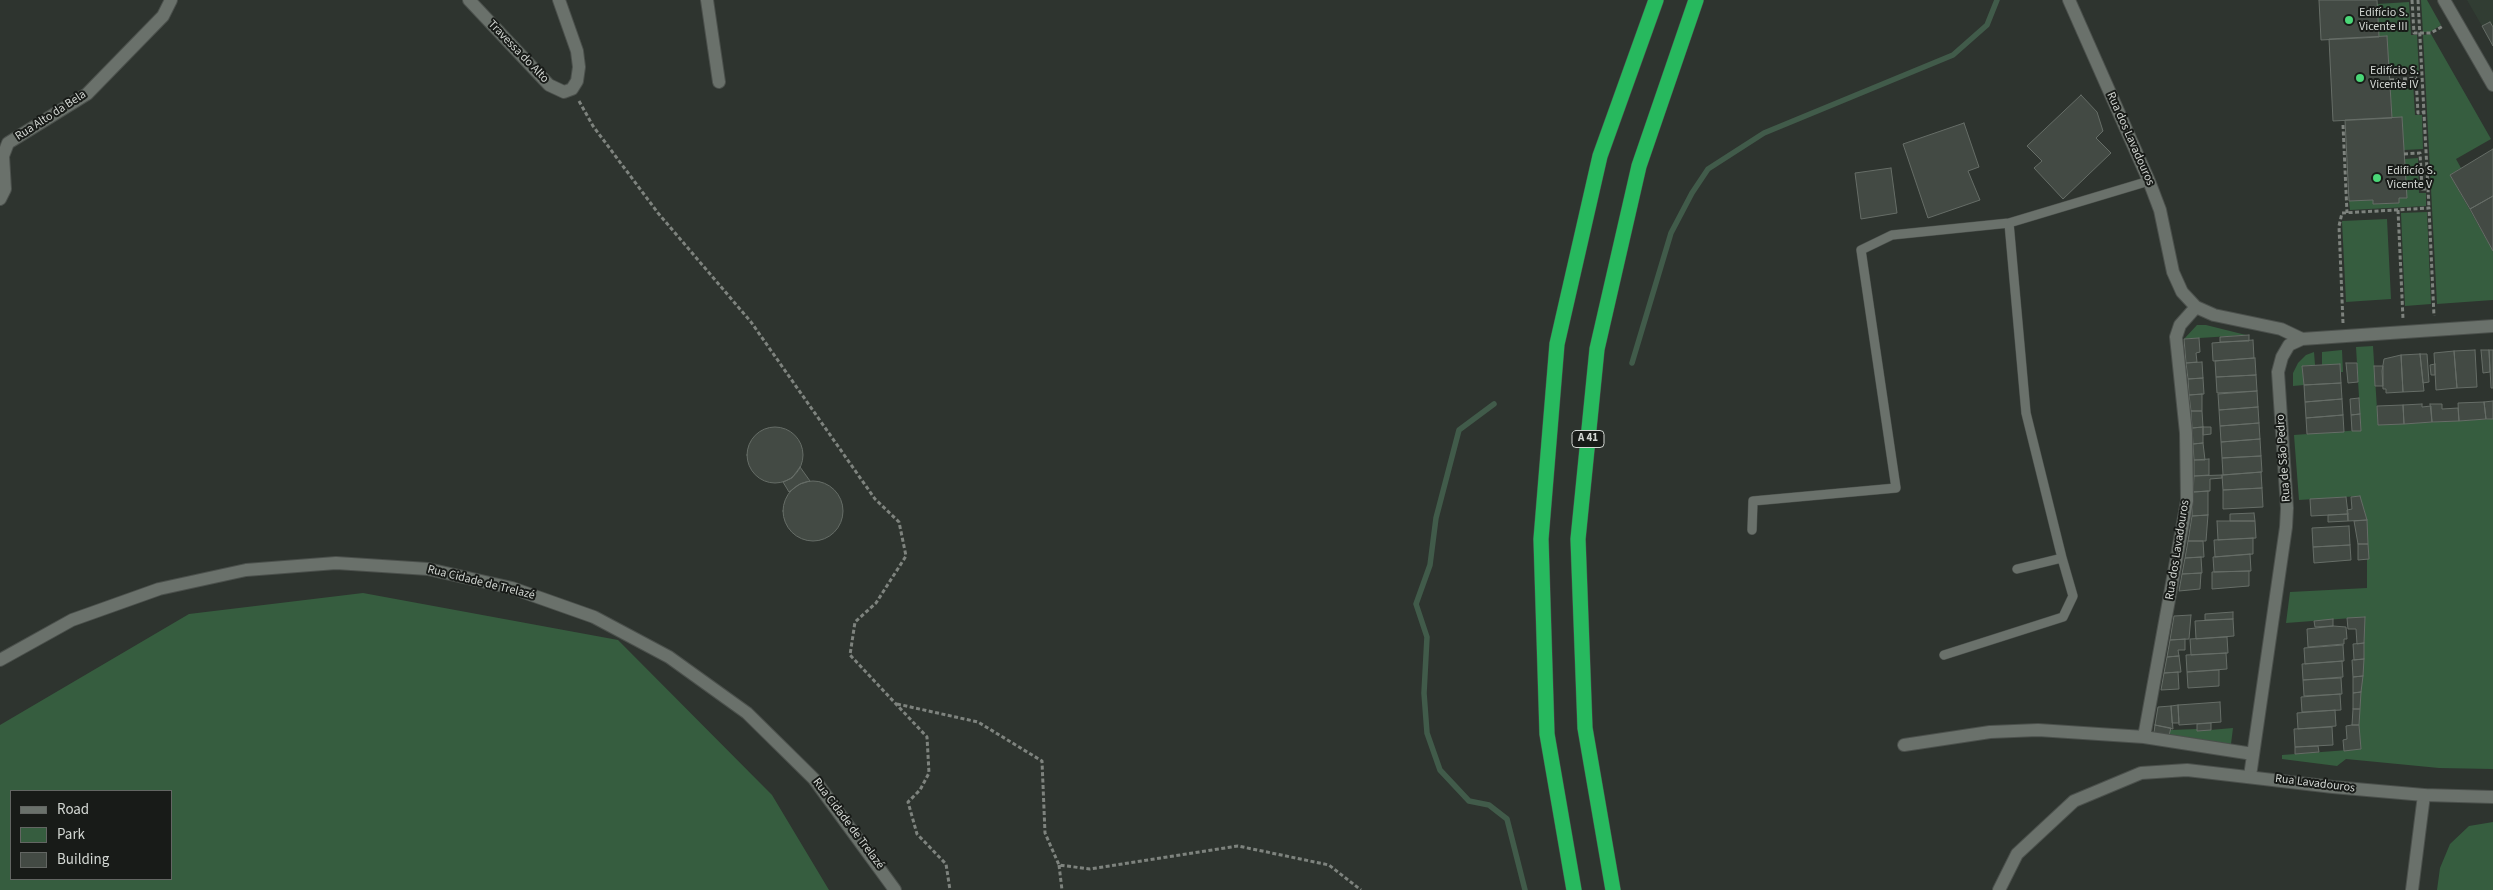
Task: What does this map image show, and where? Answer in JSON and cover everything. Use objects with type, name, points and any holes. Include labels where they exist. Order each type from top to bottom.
[{"type":"highway","points":[[1574,890],[1547,734],[1541,539],[1557,344],[1600,156],[1656,0]]},
{"type":"highway","name":"A 41","points":[[1614,890],[1585,728],[1578,539],[1597,350],[1639,166],[1696,0]]},
{"type":"street","name":"Rua Alto da Bela","points":[[0,199],[5,189],[3,156],[8,143],[87,94],[162,16],[171,0]]},
{"type":"street","name":"Travessa do Alto","points":[[469,0],[549,85],[564,92],[572,89]]},
{"type":"street","points":[[559,0],[577,51],[578,81],[572,89]]},
{"type":"street","points":[[707,0],[719,82]]},
{"type":"street","name":"Rua dos Lavadouros","points":[[2069,0],[2160,210],[2173,272],[2182,292],[2196,307],[2214,316],[2281,329],[2302,339]]},
{"type":"street","points":[[2444,0],[2493,85]]},
{"type":"street","name":"Rua dos Lavadouros","points":[[2144,737],[2187,501],[2186,433],[2176,337],[2180,325],[2196,307]]},
{"type":"street","points":[[2302,339],[2493,326]]},
{"type":"street","name":"Rua de São Pedro","points":[[2250,776],[2287,508],[2278,372],[2282,357],[2289,345],[2302,339]]},
{"type":"street","name":"Rua Cidade de Trelazé","points":[[0,660],[81,617],[160,589],[246,570],[336,562],[419,568],[512,588],[594,617],[669,657],[747,714],[814,778],[895,890]]},
{"type":"street","points":[[1904,745],[1990,732],[2038,730],[2144,737],[2253,754]]},
{"type":"street","name":"Rua Lavadouros","points":[[1999,890],[2017,854],[2074,801],[2138,774],[2186,770],[2424,795],[2493,797]]},
{"type":"street","points":[[2412,890],[2424,795]]},
{"type":"lane","points":[[1752,530],[1753,501],[1896,488],[1860,250],[1892,235],[2009,223],[2149,182]]},
{"type":"lane","points":[[1944,656],[2063,618],[2073,596],[2026,413],[2009,223]]},
{"type":"lane","points":[[2016,569],[2062,558]]},
{"type":"path","points":[[2412,0],[2414,33],[2431,33],[2456,19]]},
{"type":"path","points":[[2418,0],[2434,330]]},
{"type":"path","points":[[2390,80],[2416,78],[2418,113],[2424,112]]},
{"type":"path","points":[[572,89],[593,126],[658,213],[751,322],[875,499],[899,522],[906,556],[876,604],[855,622],[850,655],[927,737],[929,773],[920,790],[908,802],[917,834],[946,864],[950,890]]},
{"type":"path","points":[[2343,125],[2347,213]]},
{"type":"path","points":[[2404,154],[2420,153],[2422,190],[2428,189]]},
{"type":"path","points":[[2343,335],[2338,226],[2342,213],[2429,208]]},
{"type":"path","points":[[2398,210],[2404,331]]},
{"type":"path","points":[[895,704],[978,722],[1042,761],[1045,833],[1058,865],[1062,890]]},
{"type":"path","points":[[1058,865],[1090,869],[1238,846],[1329,865],[1360,890]]},
{"type":"shaded area","points":[[2467,0],[2493,0],[2493,46],[2482,26]]},
{"type":"green space","points":[[2421,0],[2427,0],[2441,25],[2430,32],[2423,32]]},
{"type":"green space","points":[[2409,2],[2411,35],[2417,35],[2419,73],[2389,75],[2387,37],[2379,37],[2377,4]]},
{"type":"green space","points":[[2431,34],[2491,139],[2456,159],[2461,168],[2450,175],[2493,251],[2493,300],[2437,304],[2423,35]]},
{"type":"green space","points":[[2413,82],[2415,115],[2422,115],[2423,149],[2404,150],[2402,118],[2392,118],[2390,84]]},
{"type":"green space","points":[[2418,158],[2419,193],[2426,193],[2426,206],[2350,210],[2349,201],[2373,200],[2374,204],[2399,203],[2399,198],[2406,198],[2405,159]]},
{"type":"green space","points":[[2427,212],[2431,304],[2405,306],[2401,213]]},
{"type":"green space","points":[[2387,219],[2391,299],[2346,302],[2342,221]]},
{"type":"green space","points":[[2197,325],[2206,325],[2246,335],[2184,339]]},
{"type":"green space","points":[[2373,346],[2378,425],[2493,419],[2493,769],[2439,768],[2346,759],[2337,766],[2282,759],[2282,755],[2361,749],[2359,725],[2365,617],[2286,623],[2290,592],[2367,588],[2367,520],[2360,496],[2299,500],[2294,435],[2361,430],[2356,347]]},
{"type":"green space","points":[[2342,350],[2343,372],[2341,372],[2340,364],[2322,365],[2322,352]]},
{"type":"green space","points":[[2314,352],[2315,365],[2302,366],[2304,385],[2293,386],[2293,373],[2298,363],[2306,355]]},
{"type":"green space","points":[[363,593],[618,640],[772,795],[829,890],[0,890],[0,725],[189,614]]},
{"type":"green space","points":[[2233,728],[2231,744],[2169,735],[2170,730],[2197,729],[2198,731]]},
{"type":"green space","points":[[2493,822],[2493,890],[2437,890],[2440,868],[2450,844],[2469,826]]},
{"type":"building","name":"Edifício S. Vicente III","points":[[2319,0],[2377,0],[2379,37],[2321,40]]},
{"type":"building","points":[[2490,22],[2493,27],[2493,46],[2482,26]]},
{"type":"building","name":"Edifício S. Vicente IV","points":[[2387,36],[2392,118],[2333,121],[2329,39]]},
{"type":"building","points":[[2081,95],[2097,112],[2103,131],[2096,138],[2111,153],[2063,199],[2034,168],[2042,161],[2027,146]]},
{"type":"building","name":"Edificío S. Vicente V","points":[[2402,117],[2407,198],[2399,198],[2399,203],[2373,204],[2373,200],[2349,201],[2345,120]]},
{"type":"building","points":[[1964,123],[1979,167],[1968,171],[1980,200],[1928,218],[1903,144]]},
{"type":"building","points":[[2493,149],[2493,196],[2470,209],[2450,175]]},
{"type":"building","points":[[1891,168],[1897,213],[1861,219],[1855,173]]},
{"type":"building","points":[[2493,196],[2493,251],[2470,209]]},
{"type":"building","points":[[2249,335],[2249,341],[2220,342],[2220,337]]},
{"type":"building","points":[[2199,338],[2200,352],[2196,353],[2197,362],[2186,363],[2184,339]]},
{"type":"building","points":[[2253,340],[2254,358],[2213,361],[2212,343]]},
{"type":"building","points":[[2475,350],[2477,387],[2457,388],[2454,351]]},
{"type":"building","points":[[2481,350],[2489,350],[2490,372],[2483,373]]},
{"type":"building","points":[[2489,350],[2493,350],[2493,388],[2491,388]]},
{"type":"building","points":[[2454,351],[2457,388],[2436,390],[2434,353]]},
{"type":"building","points":[[2420,354],[2424,391],[2403,392],[2401,355]]},
{"type":"building","points":[[2420,354],[2427,354],[2429,382],[2423,383]]},
{"type":"building","points":[[2401,355],[2403,392],[2386,393],[2386,389],[2383,389],[2382,371],[2384,359]]},
{"type":"building","points":[[2255,358],[2256,375],[2216,377],[2215,361]]},
{"type":"building","points":[[2202,362],[2203,378],[2188,379],[2186,363]]},
{"type":"building","points":[[2346,363],[2357,363],[2358,382],[2348,383]]},
{"type":"building","points":[[2340,364],[2341,383],[2304,385],[2302,366]]},
{"type":"building","points":[[2435,364],[2435,375],[2431,375],[2430,365]]},
{"type":"building","points":[[2374,366],[2383,366],[2383,386],[2375,386]]},
{"type":"building","points":[[2256,375],[2257,391],[2217,393],[2216,377]]},
{"type":"building","points":[[2203,378],[2204,394],[2189,395],[2188,379]]},
{"type":"building","points":[[2341,383],[2342,399],[2305,402],[2304,385]]},
{"type":"building","points":[[2257,391],[2258,407],[2219,410],[2218,394]]},
{"type":"building","points":[[2202,394],[2202,411],[2191,411],[2189,395]]},
{"type":"building","points":[[2359,398],[2360,414],[2351,415],[2350,399]]},
{"type":"building","points":[[2342,399],[2343,415],[2306,418],[2305,402]]},
{"type":"building","points":[[2493,401],[2493,419],[2486,419],[2484,402]]},
{"type":"building","points":[[2484,402],[2486,419],[2459,421],[2458,403]]},
{"type":"building","points":[[2422,404],[2422,407],[2431,406],[2432,422],[2404,424],[2403,405]]},
{"type":"building","points":[[2430,404],[2442,404],[2442,409],[2458,408],[2459,421],[2432,422]]},
{"type":"building","points":[[2403,405],[2404,424],[2378,425],[2377,406]]},
{"type":"building","points":[[2258,407],[2259,423],[2220,426],[2219,410]]},
{"type":"building","points":[[2191,411],[2202,411],[2203,427],[2192,428]]},
{"type":"building","points":[[2360,414],[2361,431],[2352,431],[2351,415]]},
{"type":"building","points":[[2343,415],[2344,432],[2307,434],[2306,418]]},
{"type":"building","points":[[2259,423],[2260,439],[2221,442],[2220,426]]},
{"type":"building","points":[[769,427],[781,427],[795,435],[803,449],[801,466],[795,475],[781,483],[769,483],[759,478],[752,471],[747,461],[747,449],[752,439],[759,432]]},
{"type":"building","points":[[2203,427],[2203,443],[2193,444],[2192,428]]},
{"type":"building","points":[[2203,427],[2211,427],[2211,434],[2203,435]]},
{"type":"building","points":[[2260,439],[2261,456],[2222,458],[2221,442]]},
{"type":"building","points":[[2203,443],[2205,460],[2194,460],[2193,444]]},
{"type":"building","points":[[2261,456],[2262,472],[2223,475],[2222,458]]},
{"type":"building","points":[[2209,459],[2209,475],[2194,476],[2194,460]]},
{"type":"building","points":[[800,467],[810,481],[800,484],[789,492],[783,482],[792,478]]},
{"type":"building","points":[[2261,472],[2262,488],[2223,490],[2222,475]]},
{"type":"building","points":[[2222,475],[2222,478],[2210,479],[2210,491],[2193,492],[2194,476]]},
{"type":"building","points":[[807,481],[819,481],[830,486],[838,494],[843,505],[841,523],[830,536],[819,541],[807,541],[796,536],[788,528],[783,517],[783,505],[788,494],[796,486]]},
{"type":"building","points":[[2262,488],[2263,507],[2223,509],[2223,490]]},
{"type":"building","points":[[2208,491],[2208,515],[2192,516],[2193,492]]},
{"type":"building","points":[[2360,496],[2367,520],[2348,521],[2347,510],[2352,509],[2351,497]]},
{"type":"building","points":[[2346,497],[2348,514],[2311,516],[2310,499]]},
{"type":"building","points":[[2254,513],[2255,521],[2230,521],[2230,514]]},
{"type":"building","points":[[2348,514],[2348,521],[2328,522],[2328,515]]},
{"type":"building","points":[[2208,515],[2206,541],[2188,541],[2192,516]]},
{"type":"building","points":[[2367,520],[2368,544],[2358,544],[2354,521]]},
{"type":"building","points":[[2217,521],[2255,521],[2256,538],[2218,540]]},
{"type":"building","points":[[2349,526],[2350,545],[2313,547],[2312,528]]},
{"type":"building","points":[[2253,538],[2253,554],[2215,557],[2214,540]]},
{"type":"building","points":[[2188,541],[2203,541],[2204,557],[2185,558]]},
{"type":"building","points":[[2358,544],[2368,544],[2369,559],[2358,560]]},
{"type":"building","points":[[2350,545],[2351,560],[2314,563],[2313,547]]},
{"type":"building","points":[[2250,554],[2251,571],[2214,572],[2213,557]]},
{"type":"building","points":[[2201,557],[2202,573],[2182,574],[2185,558]]},
{"type":"building","points":[[2249,571],[2249,586],[2212,589],[2212,572]]},
{"type":"building","points":[[2201,573],[2200,589],[2179,591],[2182,574]]},
{"type":"building","points":[[2233,612],[2233,619],[2205,620],[2205,614]]},
{"type":"building","points":[[2191,615],[2189,639],[2170,640],[2174,616]]},
{"type":"building","points":[[2365,617],[2364,643],[2357,644],[2356,629],[2348,629],[2347,618]]},
{"type":"building","points":[[2233,619],[2234,636],[2196,639],[2195,621]]},
{"type":"building","points":[[2333,619],[2333,626],[2315,627],[2314,621]]},
{"type":"building","points":[[2333,626],[2346,627],[2347,639],[2344,639],[2344,644],[2308,647],[2307,629]]},
{"type":"building","points":[[2227,637],[2228,653],[2191,655],[2190,639]]},
{"type":"building","points":[[2185,639],[2185,650],[2178,650],[2179,656],[2167,657],[2170,640]]},
{"type":"building","points":[[2364,643],[2364,659],[2354,660],[2353,644]]},
{"type":"building","points":[[2343,645],[2344,661],[2305,664],[2304,648]]},
{"type":"building","points":[[2226,653],[2227,669],[2187,672],[2186,655]]},
{"type":"building","points":[[2179,656],[2181,672],[2164,673],[2167,657]]},
{"type":"building","points":[[2364,659],[2363,676],[2353,677],[2352,660]]},
{"type":"building","points":[[2342,661],[2343,677],[2303,680],[2302,664]]},
{"type":"building","points":[[2219,670],[2219,686],[2188,688],[2187,672]]},
{"type":"building","points":[[2178,672],[2179,689],[2161,690],[2164,673]]},
{"type":"building","points":[[2363,676],[2361,692],[2353,693],[2353,677]]},
{"type":"building","points":[[2341,678],[2342,694],[2304,696],[2303,680]]},
{"type":"building","points":[[2361,692],[2360,709],[2353,709],[2353,693]]},
{"type":"building","points":[[2340,694],[2341,710],[2302,712],[2301,697]]},
{"type":"building","points":[[2220,702],[2221,722],[2179,725],[2178,705]]},
{"type":"building","points":[[2178,705],[2179,723],[2172,723],[2171,706]]},
{"type":"building","points":[[2171,706],[2173,729],[2155,725],[2158,707]]},
{"type":"building","points":[[2353,709],[2360,709],[2359,725],[2352,725]]},
{"type":"building","points":[[2335,710],[2336,726],[2298,729],[2297,713]]},
{"type":"building","points":[[2211,723],[2211,730],[2197,731],[2197,724]]},
{"type":"building","points":[[2155,725],[2171,728],[2169,735],[2154,733]]},
{"type":"building","points":[[2359,725],[2361,749],[2344,751],[2343,740],[2347,739],[2346,726]]},
{"type":"building","points":[[2332,727],[2333,745],[2295,747],[2294,729]]},
{"type":"building","points":[[2318,746],[2319,752],[2295,754],[2295,747]]},
{"type":"waterway","points":[[1632,363],[1671,233],[1692,193],[1708,169],[1764,133],[1953,55],[1987,25],[1997,0]]},
{"type":"waterway","points":[[1494,404],[1459,430],[1436,518],[1430,565],[1416,604],[1427,637],[1424,693],[1427,733],[1440,770],[1469,801],[1489,805],[1507,819],[1525,890]]},
{"type":"place","name":"Edifício S. Vicente III","points":[[2349,20]]},
{"type":"place","name":"Edifício S. Vicente IV","points":[[2360,78]]},
{"type":"place","name":"Edificío S. Vicente V","points":[[2377,178]]}]
